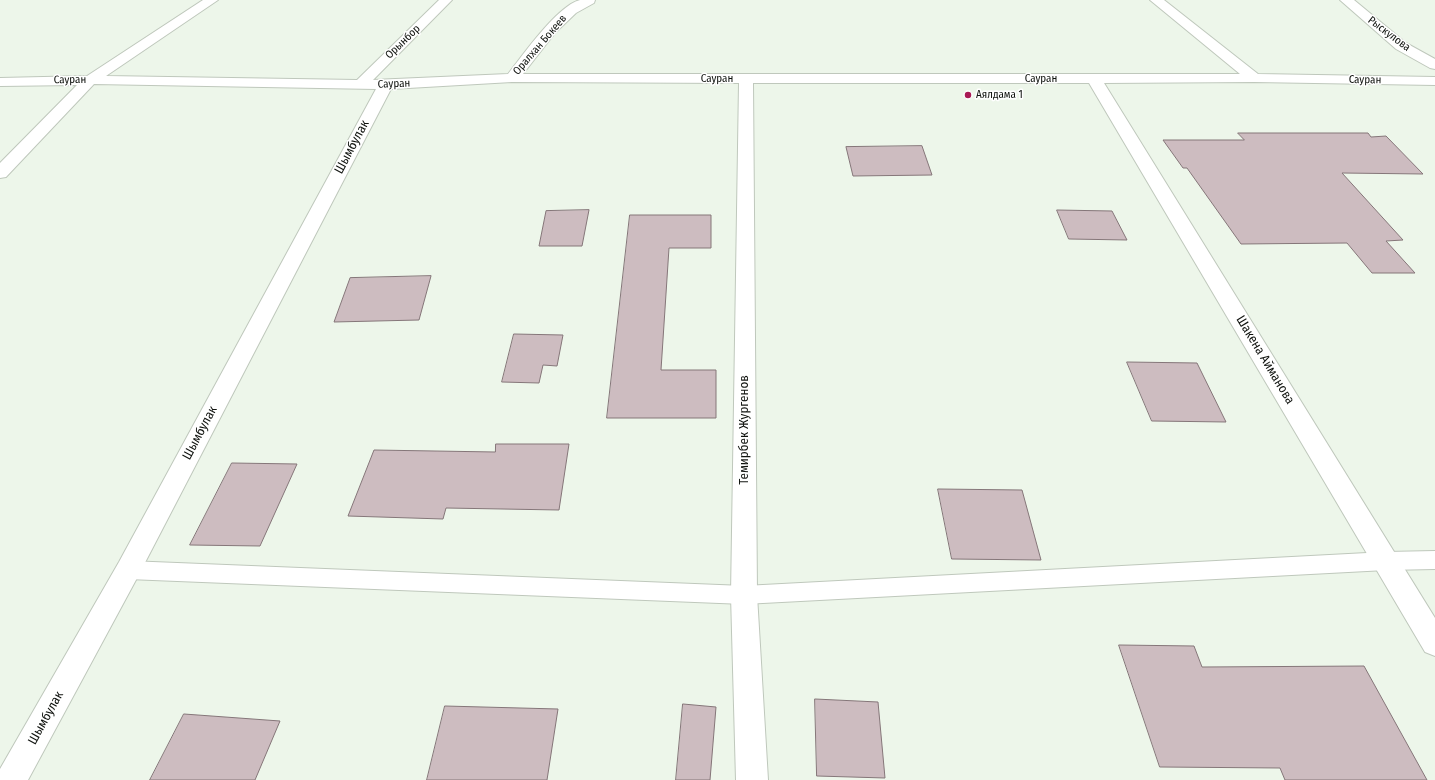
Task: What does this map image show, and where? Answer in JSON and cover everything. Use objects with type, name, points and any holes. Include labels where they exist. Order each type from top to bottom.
[{"type":"street","points":[[0,173],[90,80],[212,0]]},
{"type":"street","name":"Орынбор","points":[[360,85],[446,0]]},
{"type":"street","name":"Оралхан Бокеев","points":[[512,78],[550,30],[571,10],[589,0]]},
{"type":"street","points":[[1156,0],[1254,78]]},
{"type":"street","name":"Рыскулова","points":[[1346,0],[1401,46],[1435,65]]},
{"type":"street","name":"Сауран","points":[[0,82],[90,80],[386,85],[512,78],[1254,78],[1435,81]]},
{"type":"street","name":"Шакена Айманова","points":[[1094,78],[1435,643]]},
{"type":"street","name":"Темирбек Жургенов","points":[[746,79],[744,595],[752,780]]},
{"type":"street","name":"Шымбулак","points":[[11,780],[128,570],[386,85]]},
{"type":"lane","points":[[128,570],[744,595],[1386,561],[1435,560]]},
{"type":"building","points":[[1238,133],[1368,133],[1371,137],[1386,136],[1423,174],[1342,173],[1403,240],[1386,241],[1415,273],[1372,273],[1347,243],[1241,244],[1187,168],[1183,168],[1163,140],[1244,140]]},
{"type":"building","points":[[922,146],[932,175],[853,176],[846,147]]},
{"type":"building","points":[[589,210],[582,246],[539,246],[546,211]]},
{"type":"building","points":[[1057,210],[1112,211],[1127,240],[1069,239]]},
{"type":"building","points":[[630,215],[711,215],[711,248],[669,248],[661,370],[716,370],[716,418],[607,418]]},
{"type":"building","points":[[431,276],[419,320],[334,322],[350,278]]},
{"type":"building","points":[[514,334],[563,335],[557,366],[543,365],[539,383],[502,382]]},
{"type":"building","points":[[1127,362],[1197,363],[1226,422],[1152,421]]},
{"type":"building","points":[[496,444],[569,444],[559,510],[446,508],[443,519],[348,516],[374,450],[495,452]]},
{"type":"building","points":[[232,463],[297,464],[260,546],[190,545]]},
{"type":"building","points":[[938,489],[1022,490],[1041,560],[952,559]]},
{"type":"building","points":[[1119,645],[1194,646],[1202,667],[1364,666],[1427,780],[1285,780],[1280,768],[1160,767]]},
{"type":"building","points":[[815,699],[878,702],[885,778],[817,776]]},
{"type":"building","points":[[683,704],[716,707],[710,780],[676,780]]},
{"type":"building","points":[[445,706],[558,709],[547,780],[427,780]]},
{"type":"building","points":[[184,714],[280,721],[255,780],[150,780]]},
{"type":"place","name":"Аялдама 1","points":[[968,95]]}]
